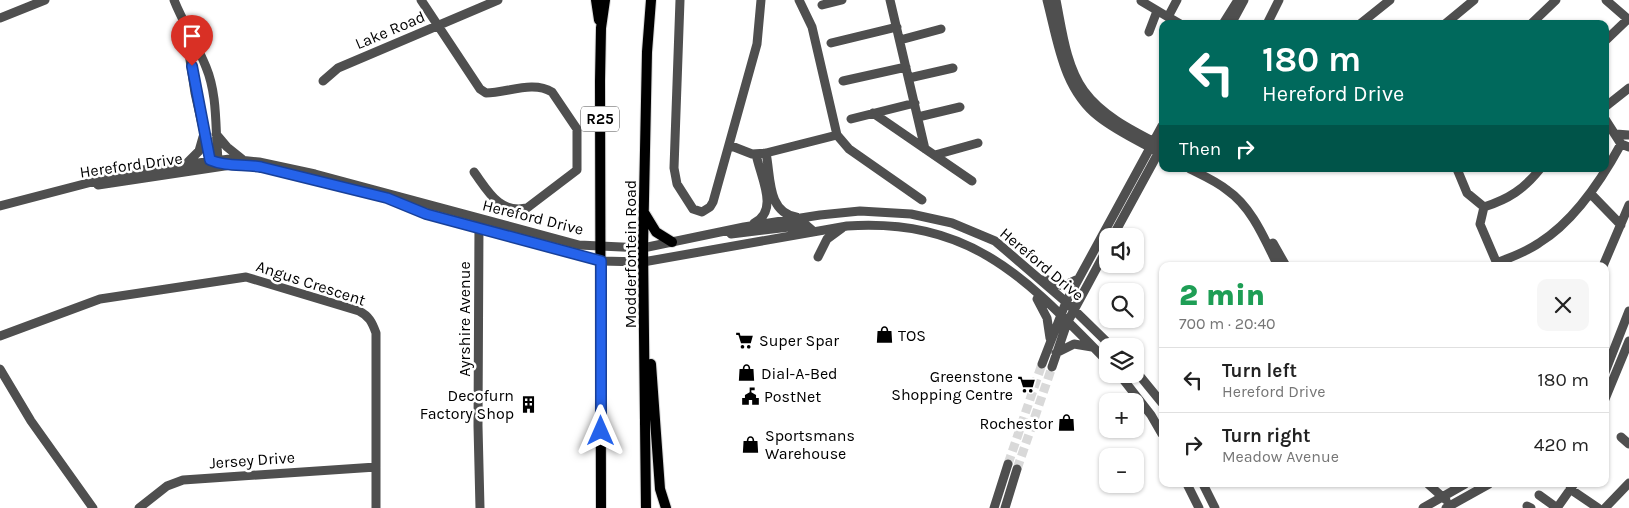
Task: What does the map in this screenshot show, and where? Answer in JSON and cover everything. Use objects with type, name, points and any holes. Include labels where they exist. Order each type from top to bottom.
[{"type":"main road","points":[[596,0],[601,28]]},
{"type":"main road","name":"Modderfontein Road","points":[[601,508],[601,28],[605,0]]},
{"type":"main road","name":"Modderfontein Road","points":[[646,508],[643,248],[647,52],[651,0]]},
{"type":"main road","points":[[644,210],[656,232],[672,242]]},
{"type":"main road","points":[[644,336],[653,390],[660,489],[666,508]]},
{"type":"street","points":[[0,18],[45,0]]},
{"type":"street","points":[[174,0],[185,27],[198,48],[213,90],[216,133],[214,163]]},
{"type":"street","points":[[421,0],[480,89],[486,93],[515,88],[540,87],[548,89],[578,129],[576,170],[527,208],[520,210],[499,205],[474,172]]},
{"type":"street","name":"Lake Road","points":[[324,80],[338,68],[498,0]]},
{"type":"street","points":[[680,0],[674,168],[678,184],[696,211],[706,210],[713,202],[759,35],[761,0]]},
{"type":"street","points":[[799,0],[812,27],[837,135],[849,148],[922,200]]},
{"type":"street","points":[[822,5],[842,0]]},
{"type":"street","points":[[1047,0],[1068,76],[1077,93],[1099,117],[1159,147]]},
{"type":"street","points":[[1056,0],[1074,71],[1085,92],[1112,117],[1159,147]]},
{"type":"street","points":[[1168,17],[1177,0]]},
{"type":"street","points":[[1226,20],[1238,0]]},
{"type":"street","points":[[1233,20],[1244,0]]},
{"type":"street","points":[[1269,20],[1279,0]]},
{"type":"street","points":[[1365,20],[1390,0]]},
{"type":"street","points":[[1450,20],[1474,0]]},
{"type":"street","points":[[1535,20],[1556,0]]},
{"type":"street","points":[[1606,0],[1629,19],[1609,37]]},
{"type":"street","points":[[892,1],[925,149]]},
{"type":"street","points":[[1140,1],[1173,20]]},
{"type":"street","points":[[1148,32],[1158,11]]},
{"type":"street","points":[[185,27],[204,135],[214,163]]},
{"type":"street","points":[[832,44],[897,27]]},
{"type":"street","points":[[900,40],[941,29]]},
{"type":"street","points":[[843,81],[906,67]]},
{"type":"street","points":[[909,78],[953,68]]},
{"type":"street","points":[[1609,104],[1629,88]]},
{"type":"street","points":[[851,119],[915,103]]},
{"type":"street","points":[[918,117],[960,107]]},
{"type":"street","points":[[873,113],[972,181]]},
{"type":"street","points":[[1609,124],[1625,145],[1609,167]]},
{"type":"street","points":[[216,133],[227,147],[244,159]]},
{"type":"street","points":[[1616,134],[1629,135]]},
{"type":"street","points":[[183,166],[199,151],[204,135]]},
{"type":"street","points":[[729,145],[756,154],[837,135]]},
{"type":"street","points":[[934,155],[978,143]]},
{"type":"street","points":[[1117,228],[1159,147]]},
{"type":"street","points":[[1042,364],[1060,316],[1078,279],[1159,147]]},
{"type":"street","points":[[766,153],[776,203],[783,213],[799,218]]},
{"type":"street","points":[[744,227],[765,216],[768,206],[756,154]]},
{"type":"street","name":"Hereford Drive","points":[[0,206],[134,171],[244,159],[352,184],[601,261],[644,262],[847,226],[901,226],[921,229],[945,236],[987,254],[1023,281],[1099,353]]},
{"type":"street","name":"Hereford Drive","points":[[61,190],[214,163],[246,165],[387,198],[426,214],[561,242],[643,248],[744,227],[799,218],[860,211],[911,214],[952,224],[996,241],[1066,302],[1103,338]]},
{"type":"street","points":[[1195,172],[1228,190],[1246,209],[1276,262]]},
{"type":"street","points":[[1207,172],[1224,182],[1247,204],[1283,262]]},
{"type":"street","points":[[1460,172],[1467,194],[1484,207]]},
{"type":"street","points":[[1484,207],[1507,199],[1520,191],[1537,172]]},
{"type":"street","points":[[1504,262],[1543,241],[1590,193],[1605,172]]},
{"type":"street","points":[[1590,193],[1621,225]]},
{"type":"street","points":[[1605,262],[1629,205]]},
{"type":"street","points":[[1484,207],[1480,224],[1497,262]]},
{"type":"street","name":"Ayrshire Avenue","points":[[479,224],[478,426],[480,508]]},
{"type":"street","points":[[721,232],[744,234],[806,225],[813,231]]},
{"type":"street","points":[[818,257],[827,239],[847,226]]},
{"type":"street","points":[[1020,261],[1059,285],[1068,285],[1078,279]]},
{"type":"street","points":[[1052,367],[1067,323],[1099,264]]},
{"type":"street","name":"Angus Crescent","points":[[0,336],[100,300],[235,278],[256,279],[366,314],[372,322],[376,333],[376,508]]},
{"type":"street","points":[[1023,281],[1045,313],[1050,340]]},
{"type":"street","points":[[1609,362],[1629,311]]},
{"type":"street","points":[[1609,389],[1629,341]]},
{"type":"street","points":[[1056,353],[1074,344],[1093,347]]},
{"type":"street","points":[[0,369],[31,421],[93,508]]},
{"type":"street","points":[[1144,381],[1159,399]]},
{"type":"street","points":[[1125,383],[1151,415],[1159,429]]},
{"type":"street","points":[[1620,438],[1629,444]]},
{"type":"street","points":[[994,508],[1008,464]]},
{"type":"street","name":"Jersey Drive","points":[[139,508],[167,486],[183,480],[376,467]]},
{"type":"street","points":[[1005,508],[1017,469]]},
{"type":"street","points":[[1605,508],[1629,483]]},
{"type":"street","points":[[1188,487],[1199,508]]},
{"type":"street","points":[[1204,487],[1215,508]]},
{"type":"street","points":[[1424,487],[1440,498]]},
{"type":"street","points":[[1431,487],[1449,507],[1485,487]]},
{"type":"street","points":[[1423,508],[1460,487]]},
{"type":"street","points":[[1538,495],[1557,508],[1571,487]]},
{"type":"street","points":[[1573,487],[1598,508]]},
{"type":"tunnel","points":[[1008,464],[1042,364]]},
{"type":"tunnel","points":[[1017,469],[1052,367]]},
{"type":"place","name":"TOS","points":[[884,335]]},
{"type":"place","name":"Super Spar","points":[[745,340]]},
{"type":"place","name":"Dial-A-Bed","points":[[747,373]]},
{"type":"place","name":"Greenstone Shopping Centre","points":[[1027,385]]},
{"type":"place","name":"PostNet","points":[[750,396]]},
{"type":"place","name":"Decofurn Factory Shop","points":[[528,404]]},
{"type":"place","name":"Rochestor","points":[[1067,423]]},
{"type":"place","name":"Sportsmans Warehouse","points":[[751,444]]},
{"type":"route","points":[[192,66],[195,93],[210,160],[223,165],[261,167],[387,198],[426,214],[553,250],[601,261],[601,431]]}]
